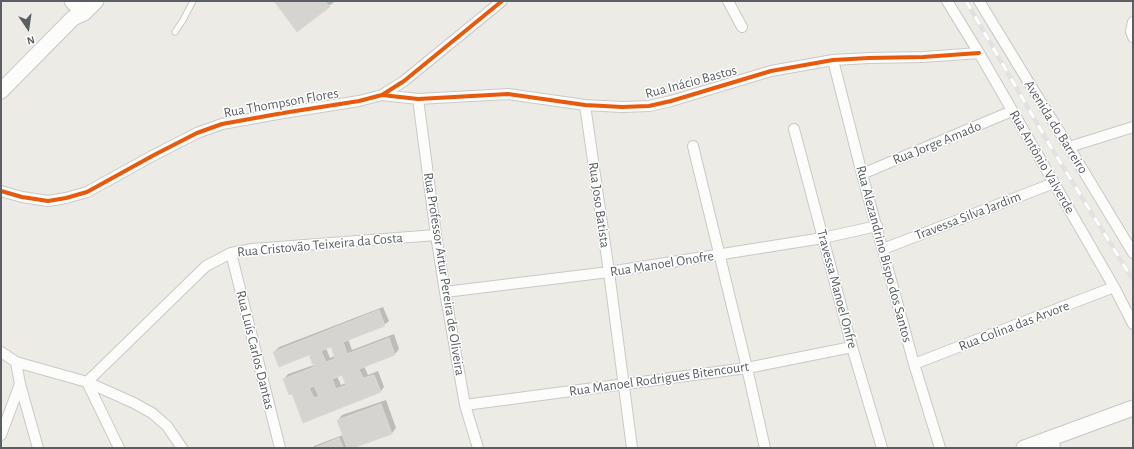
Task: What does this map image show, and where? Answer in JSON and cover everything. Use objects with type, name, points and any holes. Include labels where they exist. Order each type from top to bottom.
[{"type":"main road","points":[[1,90],[78,8],[96,1]]},
{"type":"main road","points":[[1024,448],[1054,443],[1133,408]]},
{"type":"street","name":"Rua Thompson Flores","points":[[1,191],[22,198],[48,201],[66,198],[87,192],[197,133],[222,124],[283,112],[359,101],[382,95],[404,82],[502,1]]},
{"type":"street","points":[[728,1],[742,26]]},
{"type":"street","name":"Rua Antônio Valverde","points":[[948,1],[1114,287],[1133,324]]},
{"type":"street","name":"Avenida do Barreiro","points":[[979,1],[1133,252]]},
{"type":"street","points":[[1133,22],[1131,31],[1133,37]]},
{"type":"street","name":"Rua Inácio Bastos","points":[[382,95],[418,99],[508,94],[585,105],[622,107],[649,106],[671,101],[771,71],[832,60],[923,57],[979,53]]},
{"type":"street","name":"Rua Alezandrino Bispo dos Santos","points":[[832,60],[914,364],[940,448]]},
{"type":"street","name":"Rua Professor Artur Pereira de Oliveira","points":[[418,99],[445,292],[465,405],[478,448]]},
{"type":"street","name":"Rua Joso Batista","points":[[585,105],[632,448]]},
{"type":"street","name":"Rua Jorge Amado","points":[[862,174],[1012,111]]},
{"type":"street","points":[[1069,147],[1133,127]]},
{"type":"street","name":"Travessa Manoel Onfre","points":[[794,129],[852,347],[882,448]]},
{"type":"street","points":[[693,146],[765,448]]},
{"type":"street","name":"Travessa Silva Jardim","points":[[883,249],[1054,183]]},
{"type":"street","name":"Rua Manoel Onofre","points":[[445,292],[609,272],[823,238],[877,226]]},
{"type":"street","name":"Rua Cristovão Teixeira da Costa","points":[[87,382],[206,266],[231,253],[252,249],[436,235]]},
{"type":"street","name":"Rua Luís Carlos Dantas","points":[[231,253],[280,448]]},
{"type":"street","name":"Rua Colina das Arvore","points":[[914,364],[1114,287]]},
{"type":"street","name":"Rua Manoel Rodrigues Bitencourt","points":[[465,405],[747,368],[852,347]]},
{"type":"street","points":[[1,352],[16,362],[87,382],[134,403],[152,413],[167,426],[182,448]]},
{"type":"street","points":[[16,362],[20,384],[38,448]]},
{"type":"street","points":[[87,382],[119,448]]},
{"type":"street","points":[[1,435],[20,384]]},
{"type":"lane","points":[[175,32],[193,1]]},
{"type":"building","points":[[274,1],[325,1],[330,7],[297,32]]},
{"type":"building","points":[[379,310],[385,326],[343,342],[347,354],[389,338],[395,355],[359,369],[363,378],[374,375],[381,392],[303,423],[292,394],[289,395],[283,379],[314,367],[309,355],[279,367],[273,352]],"holes":[[[331,347],[335,359],[326,362],[321,351]],[[342,375],[346,385],[336,389],[332,379]],[[314,386],[319,396],[314,398],[309,388]]]},
{"type":"building","points":[[381,404],[392,434],[353,448],[347,448],[337,420]]},
{"type":"building","points":[[339,438],[343,448],[314,448]]},
{"type":"railway","points":[[966,1],[1049,144],[1133,280]]},
{"type":"cycle path","points":[[1,191],[22,197],[48,201],[66,198],[87,192],[197,133],[222,124],[359,101],[382,95],[404,81],[502,1]]},
{"type":"cycle path","points":[[382,95],[418,99],[508,94],[585,105],[622,107],[649,106],[671,101],[771,71],[833,60],[923,57],[979,53]]}]
